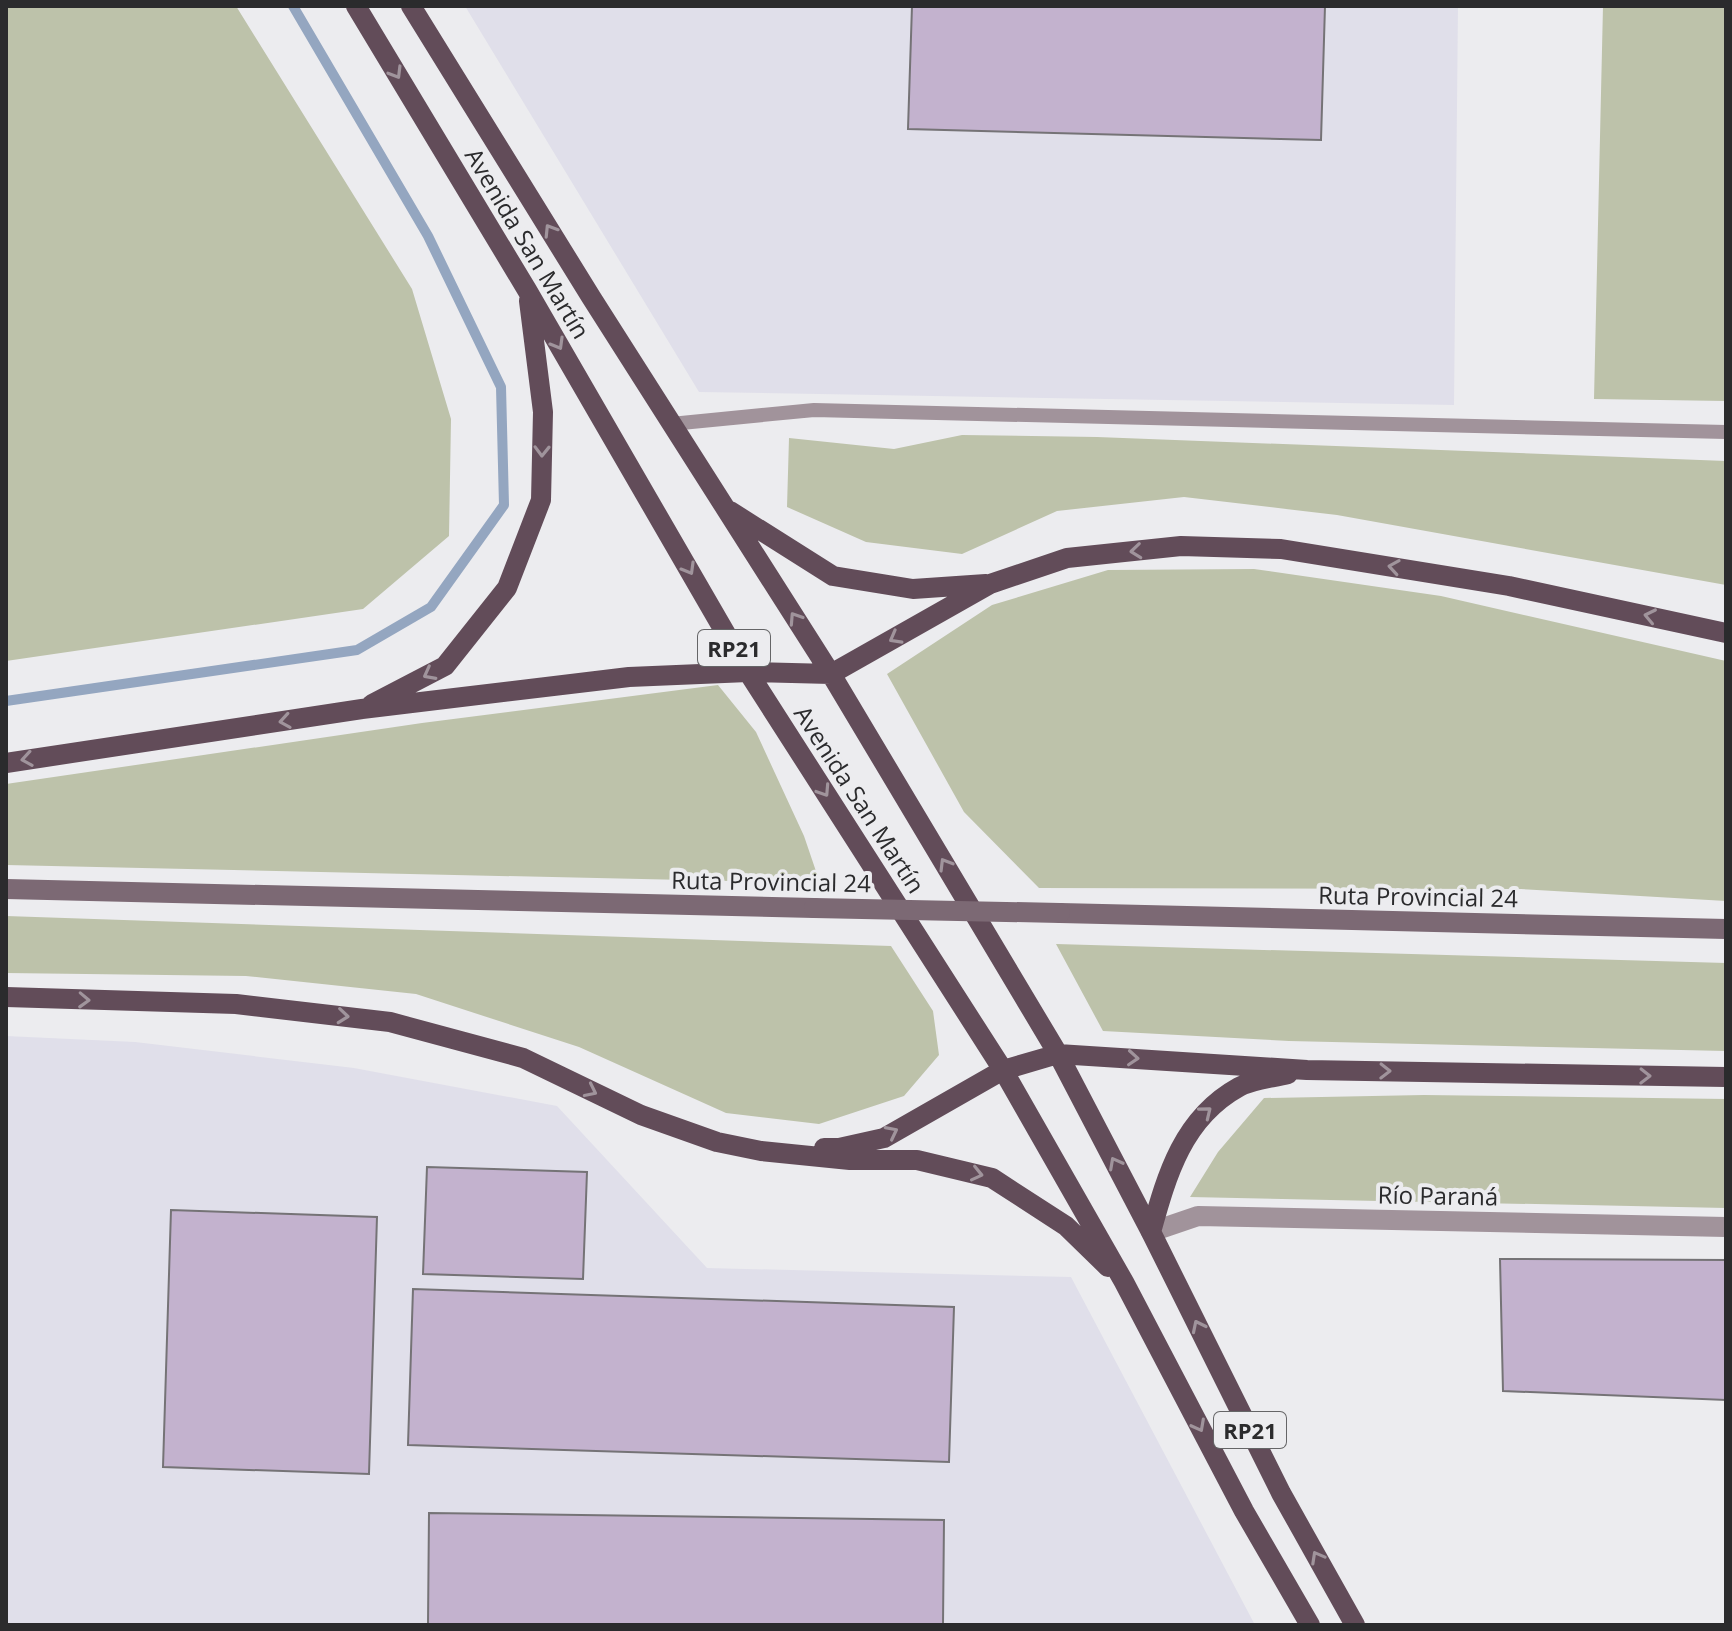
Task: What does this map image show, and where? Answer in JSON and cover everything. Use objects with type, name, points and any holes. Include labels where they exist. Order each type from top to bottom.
[{"type":"main road","name":"Avenida San Martín","points":[[356,6],[527,290],[748,672],[1003,1070],[1124,1282],[1244,1511],[1310,1625]]},
{"type":"main road","name":"Avenida San Martín","points":[[411,6],[831,674],[1058,1054],[1281,1493],[1355,1625]]},
{"type":"main road","points":[[362,709],[445,666],[507,588],[541,500],[543,412],[527,290]]},
{"type":"main road","points":[[723,506],[833,576],[913,589],[990,584]]},
{"type":"main road","points":[[6,763],[362,709],[629,677],[748,672],[831,674],[990,584],[1067,558],[1181,546],[1281,549],[1509,586],[1726,633]]},
{"type":"main road","name":"Ruta Provincial 24","points":[[6,889],[1726,929]]},
{"type":"main road","points":[[6,997],[236,1004],[390,1022],[523,1058],[641,1115],[717,1142],[761,1151],[850,1160],[917,1160],[992,1178],[1066,1226],[1124,1282]]},
{"type":"main road","points":[[761,1151],[839,1148],[884,1138],[1003,1070],[1058,1054],[1307,1070],[1726,1077]]},
{"type":"main road","points":[[1151,1232],[1166,1178],[1196,1120],[1241,1086],[1307,1070]]},
{"type":"street","name":"Río Paraná","points":[[1151,1232],[1198,1216],[1726,1227]]},
{"type":"lane","points":[[671,424],[814,410],[1726,432]]},
{"type":"shaded area","points":[[465,6],[1458,6],[1454,405],[699,392]]},
{"type":"shaded area","points":[[6,1036],[135,1042],[354,1068],[557,1106],[707,1268],[1071,1277],[1255,1625],[6,1625]]},
{"type":"green space","points":[[6,6],[236,6],[412,289],[451,419],[449,536],[363,609],[6,661]]},
{"type":"green space","points":[[1603,6],[1726,6],[1726,401],[1594,399]]},
{"type":"green space","points":[[962,435],[1097,437],[1726,461],[1726,585],[1337,515],[1184,497],[1057,511],[962,554],[866,542],[787,507],[789,438],[894,449]]},
{"type":"green space","points":[[1254,569],[1441,596],[1726,661],[1726,901],[1521,889],[1039,888],[964,812],[887,674],[992,605],[1108,570]]},
{"type":"green space","points":[[718,685],[756,732],[804,836],[820,883],[6,865],[6,784],[422,723]]},
{"type":"green space","points":[[6,916],[891,946],[933,1011],[939,1055],[904,1096],[819,1124],[726,1113],[579,1047],[416,994],[246,976],[6,973]]},
{"type":"green space","points":[[1056,944],[1726,963],[1726,1051],[1289,1041],[1103,1031]]},
{"type":"green space","points":[[1424,1095],[1726,1099],[1726,1208],[1190,1197],[1218,1152],[1264,1098]]},
{"type":"building","points":[[912,6],[1325,6],[1321,140],[908,129]]},
{"type":"building","points":[[427,1167],[587,1172],[583,1279],[423,1274]]},
{"type":"building","points":[[171,1210],[377,1217],[369,1474],[163,1467]]},
{"type":"building","points":[[1500,1259],[1726,1260],[1726,1400],[1503,1391]]},
{"type":"building","points":[[413,1289],[954,1307],[949,1462],[408,1445]]},
{"type":"building","points":[[429,1513],[944,1520],[943,1625],[428,1625]]},
{"type":"waterway","points":[[6,701],[357,650],[431,607],[504,505],[501,387],[428,236],[293,6]]}]
